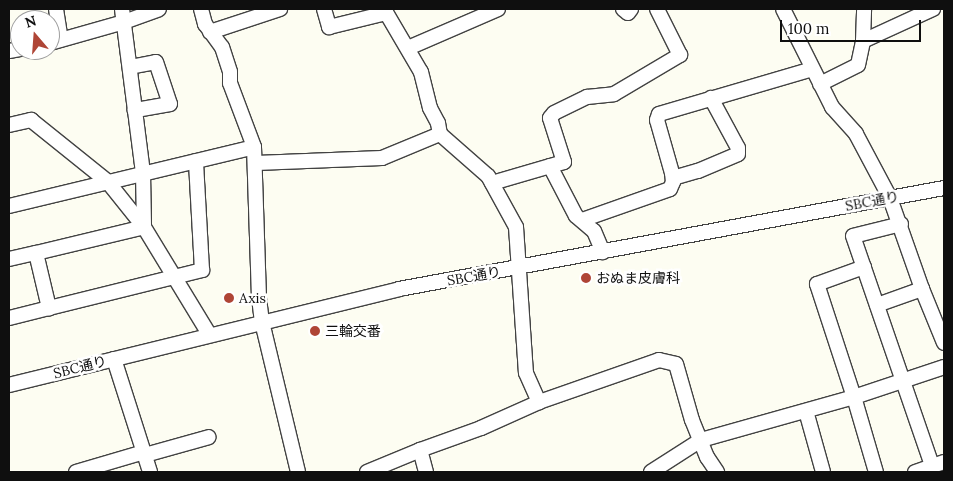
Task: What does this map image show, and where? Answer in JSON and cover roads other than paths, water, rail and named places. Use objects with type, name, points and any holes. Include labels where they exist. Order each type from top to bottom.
[{"type":"street","points":[[60,40],[123,15],[159,9]]},
{"type":"street","points":[[202,9],[210,32],[222,48],[230,72],[230,83],[254,147],[259,298],[262,322],[298,472]]},
{"type":"street","points":[[210,32],[280,9]]},
{"type":"street","points":[[324,9],[329,27],[385,11],[421,72],[430,108],[438,123],[440,134],[488,176],[492,183],[516,227],[526,373],[539,402]]},
{"type":"street","points":[[408,48],[498,9]]},
{"type":"street","points":[[623,9],[628,13],[631,9]]},
{"type":"street","points":[[492,183],[564,162],[550,118],[554,113],[587,97],[614,94],[680,55],[657,9]]},
{"type":"street","points":[[782,9],[832,108],[859,139],[890,198],[901,224],[922,289],[944,343]]},
{"type":"street","points":[[820,84],[858,65],[863,41],[864,9]]},
{"type":"street","points":[[863,41],[933,9]]},
{"type":"street","points":[[123,15],[143,173],[144,227]]},
{"type":"street","points":[[130,67],[156,62],[170,104],[135,110]]},
{"type":"street","points":[[582,220],[670,189],[672,178],[657,120],[658,114],[813,69]]},
{"type":"street","points":[[672,178],[698,171],[738,154],[738,148],[711,98]]},
{"type":"street","points":[[9,126],[31,120],[108,182],[144,227],[209,334]]},
{"type":"street","points":[[256,164],[382,158],[440,134]]},
{"type":"street","points":[[9,206],[254,147]]},
{"type":"street","points":[[9,318],[202,270],[196,161]]},
{"type":"street","points":[[550,166],[576,216],[594,230],[602,252]]},
{"type":"street","name":"SBC通り","points":[[9,385],[209,334],[399,289],[944,188]]},
{"type":"street","points":[[901,224],[853,236],[902,380],[938,464],[915,472]]},
{"type":"street","points":[[9,259],[144,227]]},
{"type":"street","points":[[36,253],[50,308]]},
{"type":"street","points":[[864,268],[817,284],[876,472]]},
{"type":"street","points":[[876,305],[922,289]]},
{"type":"street","points":[[114,359],[150,472]]},
{"type":"street","points":[[367,472],[481,428],[539,402],[659,360],[676,364],[692,420],[706,457],[717,472]]},
{"type":"street","points":[[651,472],[701,440],[854,398],[944,367]]},
{"type":"street","points":[[806,411],[823,472]]},
{"type":"street","points":[[76,472],[99,469],[144,453],[209,437]]},
{"type":"street","points":[[420,450],[426,472]]},
{"type":"place","name":"おぬま皮膚科","points":[[586,278]]},
{"type":"place","name":"Axis","points":[[229,298]]},
{"type":"place","name":"三輪交番","points":[[315,331]]}]
